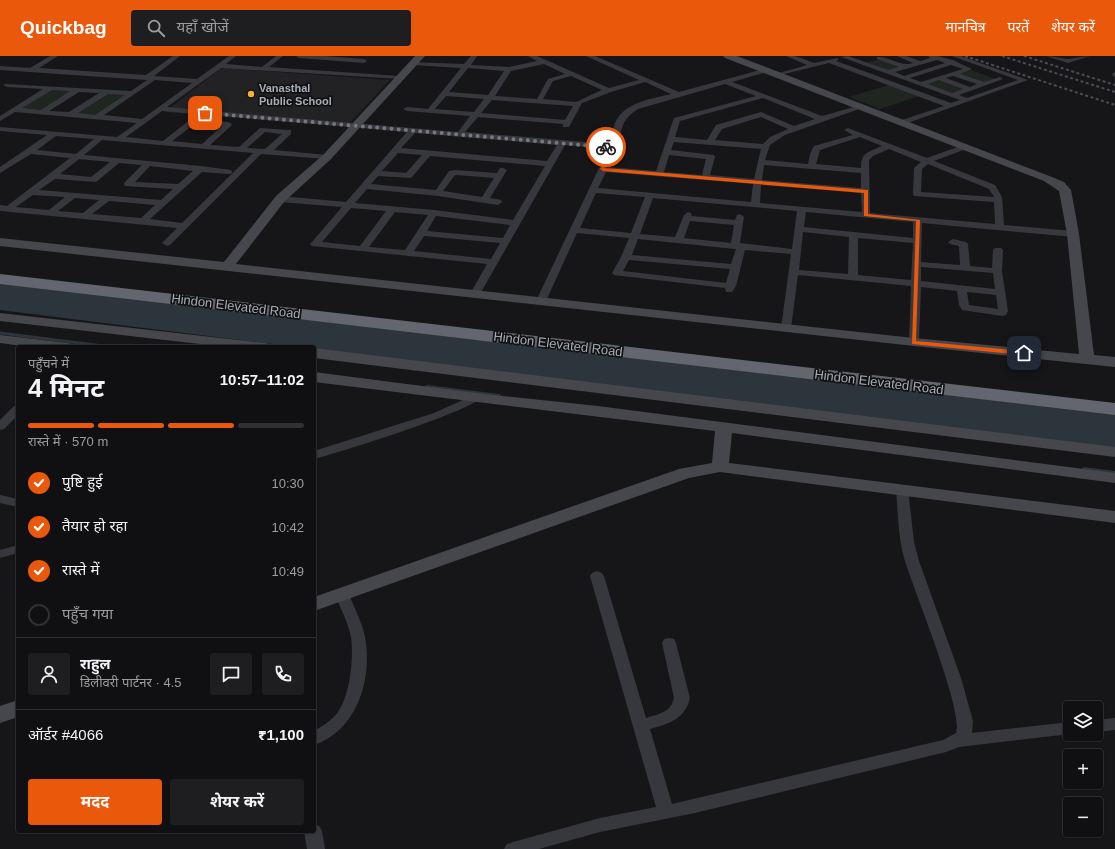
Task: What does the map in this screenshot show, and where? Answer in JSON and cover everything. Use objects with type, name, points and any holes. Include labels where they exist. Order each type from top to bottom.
[{"type":"highway","name":"Hindon Elevated Road","points":[[0,269],[1115,397]]},
{"type":"highway","name":"Hindon Elevated Road","points":[[0,279],[1115,409]]},
{"type":"street","points":[[0,89],[55,56]]},
{"type":"street","points":[[97,118],[133,93],[177,56]]},
{"type":"street","points":[[119,139],[233,56]]},
{"type":"street","points":[[263,69],[280,56]]},
{"type":"street","points":[[299,56],[366,58]]},
{"type":"street","points":[[430,111],[474,56]]},
{"type":"street","points":[[530,56],[608,90]]},
{"type":"street","points":[[589,56],[678,94]]},
{"type":"street","points":[[728,56],[1048,179],[1060,185],[1065,190],[1073,234],[1087,359]]},
{"type":"street","points":[[788,56],[813,65]]},
{"type":"street","points":[[541,301],[613,148],[619,123],[630,110],[635,107],[724,81],[813,65],[846,56],[967,100]]},
{"type":"street","points":[[900,56],[920,63]]},
{"type":"street","points":[[1049,56],[1066,61],[1087,56]]},
{"type":"street","points":[[1071,56],[1079,58]]},
{"type":"street","points":[[862,63],[882,57],[906,67]]},
{"type":"street","points":[[889,72],[920,63],[934,57],[953,60],[965,59],[1025,80],[902,123]]},
{"type":"street","points":[[349,75],[366,58]]},
{"type":"street","points":[[227,267],[280,199],[327,157],[416,59],[466,66],[510,69],[544,62]]},
{"type":"street","points":[[889,82],[953,60],[969,69],[1015,84]]},
{"type":"street","points":[[829,61],[952,106]]},
{"type":"street","points":[[219,66],[399,78]]},
{"type":"street","points":[[0,68],[199,81]]},
{"type":"street","points":[[459,135],[490,97],[510,69]]},
{"type":"street","points":[[920,84],[969,69]]},
{"type":"street","points":[[539,101],[550,80],[572,74]]},
{"type":"street","points":[[953,74],[984,84]]},
{"type":"street","points":[[939,78],[970,89]]},
{"type":"street","points":[[952,95],[1000,79]]},
{"type":"street","points":[[407,110],[476,114],[567,123],[577,104],[583,100],[608,90],[646,80]]},
{"type":"street","points":[[41,112],[75,89],[82,81]]},
{"type":"street","points":[[724,81],[823,119]]},
{"type":"street","points":[[7,85],[133,93]]},
{"type":"street","points":[[0,119],[50,88]]},
{"type":"street","points":[[70,115],[107,91]]},
{"type":"street","points":[[444,94],[577,104]]},
{"type":"street","points":[[659,174],[679,119],[764,96]]},
{"type":"street","points":[[755,204],[761,162],[766,147],[773,138],[823,119],[861,108]]},
{"type":"street","points":[[161,109],[613,148]]},
{"type":"street","points":[[14,110],[144,121]]},
{"type":"street","points":[[710,142],[719,127],[762,114],[795,129]]},
{"type":"street","points":[[165,143],[194,121],[228,124],[203,147]]},
{"type":"street","points":[[167,243],[183,226],[263,152],[288,132],[263,130],[240,150]]},
{"type":"street","points":[[848,130],[992,187],[998,200],[1000,227]]},
{"type":"street","points":[[2,131],[119,139],[327,157]]},
{"type":"street","points":[[412,131],[315,244],[493,262]]},
{"type":"street","points":[[0,171],[54,134]]},
{"type":"street","points":[[812,166],[814,154],[817,148],[859,135]]},
{"type":"street","points":[[4,208],[32,192],[100,138]]},
{"type":"street","points":[[671,139],[766,147]]},
{"type":"street","points":[[476,294],[504,241],[562,143]]},
{"type":"street","points":[[866,215],[866,157],[890,146]]},
{"type":"street","points":[[963,147],[927,161],[918,168],[917,194],[998,200]]},
{"type":"street","points":[[395,150],[550,164]]},
{"type":"street","points":[[28,151],[228,172]]},
{"type":"street","points":[[667,152],[711,157],[705,178]]},
{"type":"street","points":[[376,173],[408,176],[428,153]]},
{"type":"street","points":[[52,176],[93,180],[118,160]]},
{"type":"street","points":[[485,200],[509,160]]},
{"type":"street","points":[[761,162],[865,171]]},
{"type":"street","points":[[149,163],[128,184],[180,187]]},
{"type":"street","points":[[143,221],[201,168]]},
{"type":"street","points":[[603,169],[866,191]]},
{"type":"street","points":[[438,193],[452,173],[455,172],[499,176]]},
{"type":"street","points":[[365,186],[438,193],[498,202]]},
{"type":"street","points":[[593,190],[1073,234]]},
{"type":"street","points":[[32,192],[161,203]]},
{"type":"street","points":[[50,213],[73,195]]},
{"type":"street","points":[[650,195],[626,257],[617,273],[730,288],[736,267],[740,220],[688,216],[679,240]]},
{"type":"street","points":[[84,216],[107,198]]},
{"type":"street","points":[[280,199],[434,213],[516,223]]},
{"type":"street","points":[[4,208],[183,226]]},
{"type":"street","points":[[786,328],[802,208]]},
{"type":"street","points":[[362,249],[392,210]]},
{"type":"street","points":[[408,253],[434,213]]},
{"type":"street","points":[[914,342],[918,220]]},
{"type":"street","points":[[799,229],[918,241]]},
{"type":"street","points":[[574,230],[796,252]]},
{"type":"street","points":[[421,233],[504,241]]},
{"type":"street","points":[[853,278],[854,234]]},
{"type":"street","points":[[0,242],[914,342],[1115,362]]},
{"type":"street","points":[[953,242],[963,244],[965,268]]},
{"type":"street","points":[[962,289],[964,305],[966,308],[1002,313],[1003,310],[997,271],[998,250]]},
{"type":"street","points":[[626,257],[736,267]]},
{"type":"street","points":[[917,264],[997,271]]},
{"type":"street","points":[[794,272],[1000,292]]},
{"type":"street","points":[[0,317],[247,345]]},
{"type":"street","points":[[0,339],[51,345]]},
{"type":"street","points":[[316,352],[486,390],[724,428],[1115,478]]},
{"type":"street","points":[[316,377],[486,390],[1115,452]]},
{"type":"street","points":[[316,454],[438,415],[462,405],[486,390]]},
{"type":"street","points":[[0,427],[16,410]]},
{"type":"street","points":[[720,467],[724,428]]},
{"type":"street","points":[[316,603],[685,473],[720,467],[1115,517]]},
{"type":"street","points":[[902,489],[907,542],[912,561],[956,687],[965,720],[965,732],[958,741]]},
{"type":"street","points":[[0,500],[16,503]]},
{"type":"street","points":[[0,554],[16,549]]},
{"type":"street","points":[[597,576],[666,812]]},
{"type":"street","points":[[316,737],[343,717],[348,710],[357,672],[359,652],[358,636],[342,594]]},
{"type":"street","points":[[641,725],[675,714],[682,705],[682,698],[669,643]]},
{"type":"street","points":[[0,715],[16,709]]},
{"type":"street","points":[[1103,725],[1115,724]]},
{"type":"street","points":[[513,849],[600,825],[666,812],[946,746],[958,741],[1063,729]]},
{"type":"street","points":[[313,833],[316,849]]},
{"type":"shaded area","points":[[879,59],[903,67],[889,71],[865,63]]},
{"type":"shaded area","points":[[221,68],[390,80],[347,126],[165,112]]},
{"type":"shaded area","points":[[971,70],[996,79],[983,83],[957,74]]},
{"type":"shaded area","points":[[940,80],[966,89],[951,93],[925,84]]},
{"type":"shaded area","points":[[889,85],[919,96],[880,109],[849,97]]},
{"type":"shaded area","points":[[51,89],[71,91],[40,111],[19,109]]},
{"type":"shaded area","points":[[108,92],[128,94],[96,116],[75,114]]},
{"type":"shaded area","points":[[0,279],[1115,409],[1115,450],[316,349],[316,345],[281,345],[0,310]]},
{"type":"waterway","points":[[0,333],[95,345]]},
{"type":"waterway","points":[[427,387],[499,396]]},
{"type":"waterway","points":[[1084,469],[1115,473]]},
{"type":"railway","points":[[965,56],[1115,105]]},
{"type":"railway","points":[[1002,56],[1115,92]]},
{"type":"railway","points":[[1024,56],[1115,85]]},
{"type":"way so far","points":[[205,113],[606,147]]},
{"type":"place","name":"Vanasthal Public School","points":[[251,94]]},
{"type":"route","points":[[606,147],[613,148],[603,169],[866,191],[866,215],[918,220],[914,342],[1024,353]]}]
